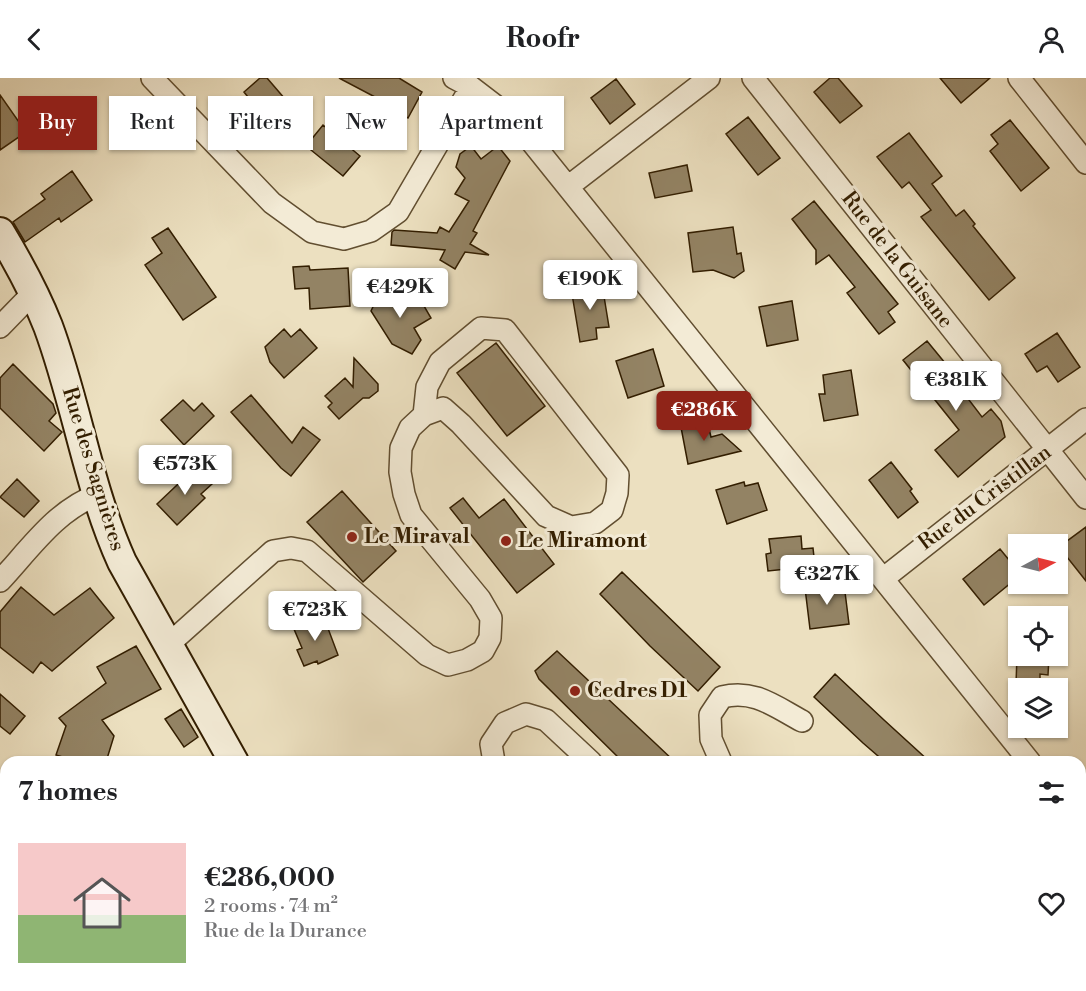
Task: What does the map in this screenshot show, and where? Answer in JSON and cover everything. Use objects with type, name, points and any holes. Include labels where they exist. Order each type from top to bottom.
[{"type":"main road","name":"Rue des Sagnières","points":[[0,232],[17,260],[48,326],[108,530],[123,562],[231,756]]},
{"type":"street","points":[[152,78],[272,203],[312,232],[344,240],[371,231],[398,212],[463,83],[514,120],[1025,756]]},
{"type":"street","points":[[569,186],[709,78]]},
{"type":"street","name":"Rue de la Guisane","points":[[753,78],[1086,498]]},
{"type":"street","points":[[1019,78],[1086,163]]},
{"type":"street","points":[[0,327],[33,293]]},
{"type":"street","points":[[169,644],[273,551],[291,548],[307,551],[427,655],[448,665],[467,660],[483,651],[490,638],[491,618],[480,599],[411,515],[404,494],[400,472],[401,448],[410,428],[424,415],[443,408],[461,424],[546,516],[572,527],[595,523],[612,510],[617,493],[618,475],[505,330],[481,328],[440,362],[427,387],[424,415]]},
{"type":"street","name":"Rue du Cristillan","points":[[884,578],[1086,419]]},
{"type":"street","points":[[0,581],[60,517],[81,501],[97,495]]},
{"type":"street","points":[[718,756],[711,739],[710,715],[722,697],[738,693],[761,698],[802,721]]},
{"type":"street","points":[[493,756],[491,744],[505,723],[526,714],[546,720],[585,756]]},
{"type":"building","points":[[260,78],[267,78],[282,96],[247,96],[244,92]]},
{"type":"building","points":[[339,78],[399,78],[422,92],[408,118],[407,96],[373,96]]},
{"type":"building","points":[[830,78],[838,78],[862,106],[840,123],[814,92]]},
{"type":"building","points":[[940,78],[990,78],[961,103]]},
{"type":"building","points":[[616,79],[635,104],[610,124],[591,98]]},
{"type":"building","points":[[0,95],[18,121],[18,138],[0,150]]},
{"type":"building","points":[[748,117],[780,158],[758,175],[726,134]]},
{"type":"building","points":[[1010,120],[1049,168],[1021,191],[990,151],[998,144],[991,135]]},
{"type":"building","points":[[323,125],[325,127],[325,150],[353,150],[360,156],[343,176],[311,150],[313,150],[313,137]]},
{"type":"building","points":[[909,133],[942,176],[932,184],[956,216],[964,210],[975,224],[973,226],[1015,278],[989,300],[921,217],[931,210],[909,182],[902,188],[877,157]]},
{"type":"building","points":[[466,150],[474,150],[481,159],[493,150],[501,150],[510,161],[473,231],[477,233],[470,244],[489,255],[465,252],[455,269],[440,260],[445,250],[391,245],[394,230],[437,233],[440,227],[449,232],[469,201],[455,194],[465,178],[456,167],[460,154]]},
{"type":"building","points":[[687,165],[692,191],[655,198],[649,173]]},
{"type":"building","points":[[72,171],[92,200],[61,222],[59,218],[25,242],[13,222],[45,199],[41,194]]},
{"type":"building","points":[[814,201],[898,304],[888,312],[895,322],[879,334],[847,293],[855,287],[829,255],[816,264],[816,250],[792,219]]},
{"type":"building","points":[[733,227],[737,254],[741,253],[744,271],[734,278],[713,270],[693,272],[688,233]]},
{"type":"building","points":[[168,228],[216,297],[183,320],[145,265],[162,253],[152,238]]},
{"type":"building","points":[[309,266],[310,270],[348,268],[350,306],[310,309],[309,288],[295,289],[293,267]]},
{"type":"building","points":[[602,284],[609,327],[596,328],[597,339],[580,342],[571,288]]},
{"type":"building","points":[[382,288],[414,303],[420,299],[431,318],[414,328],[421,340],[412,354],[392,344],[371,311]]},
{"type":"building","points":[[792,301],[798,340],[767,346],[759,307]]},
{"type":"building","points":[[284,329],[291,337],[300,329],[317,348],[284,378],[270,362],[265,347]]},
{"type":"building","points":[[1057,333],[1080,367],[1058,382],[1047,366],[1037,372],[1025,354]]},
{"type":"building","points":[[927,341],[959,380],[956,383],[982,417],[991,409],[1001,421],[1005,437],[958,477],[935,450],[959,430],[903,360]]},
{"type":"building","points":[[496,343],[545,406],[507,436],[457,373]]},
{"type":"building","points":[[653,349],[664,386],[628,398],[616,361]]},
{"type":"building","points":[[354,358],[378,384],[378,391],[369,398],[363,398],[339,419],[328,407],[332,403],[325,396],[345,378],[353,387]]},
{"type":"building","points":[[13,364],[53,404],[56,413],[49,421],[62,432],[44,451],[0,408],[0,378]]},
{"type":"building","points":[[851,370],[858,415],[824,421],[819,394],[825,394],[823,375]]},
{"type":"building","points":[[251,395],[292,443],[303,427],[320,440],[291,476],[281,468],[231,412]]},
{"type":"building","points":[[183,400],[194,411],[202,403],[214,416],[184,445],[161,420]]},
{"type":"building","points":[[706,416],[711,437],[722,434],[741,451],[688,464],[680,422]]},
{"type":"building","points":[[891,462],[912,489],[910,491],[918,502],[898,518],[869,480]]},
{"type":"building","points":[[196,467],[212,484],[201,494],[205,498],[177,525],[157,504]]},
{"type":"building","points":[[17,479],[39,501],[24,517],[0,497]]},
{"type":"building","points":[[744,482],[745,486],[758,483],[767,510],[727,524],[716,490]]},
{"type":"building","name":"Le Miraval","points":[[342,491],[396,551],[363,582],[307,522]]},
{"type":"building","name":"Le Miramont","points":[[463,498],[479,518],[504,499],[554,564],[517,593],[450,508]]},
{"type":"building","points":[[1086,527],[1086,581],[1068,558],[1068,540]]},
{"type":"building","points":[[801,536],[802,549],[813,548],[815,566],[768,571],[766,554],[771,553],[769,539]]},
{"type":"building","points":[[1000,549],[1008,559],[1008,585],[984,605],[963,579]]},
{"type":"building","points":[[622,572],[720,667],[698,691],[600,594]]},
{"type":"building","points":[[844,584],[849,624],[810,629],[805,588]]},
{"type":"building","points":[[21,587],[54,615],[90,588],[114,618],[52,671],[41,662],[33,673],[0,647],[0,612]]},
{"type":"building","points":[[323,615],[338,655],[318,664],[317,661],[304,666],[297,650],[302,648],[294,629]]},
{"type":"building","points":[[136,646],[161,689],[102,720],[114,736],[108,756],[56,755],[66,726],[59,718],[106,683],[97,667]]},
{"type":"building","points":[[557,651],[669,756],[617,756],[539,679],[535,671]]},
{"type":"building","points":[[1017,666],[1048,666],[1048,675],[1040,674],[1040,678],[1016,678]]},
{"type":"building","points":[[835,674],[924,756],[878,756],[814,697]]},
{"type":"building","points":[[0,694],[25,716],[10,734],[0,726]]},
{"type":"building","points":[[181,709],[198,737],[184,747],[165,719]]},
{"type":"place","name":"Le Miraval","points":[[352,537]]},
{"type":"place","name":"Le Miramont","points":[[506,541]]},
{"type":"place","name":"Cedres D1","points":[[575,691]]}]
